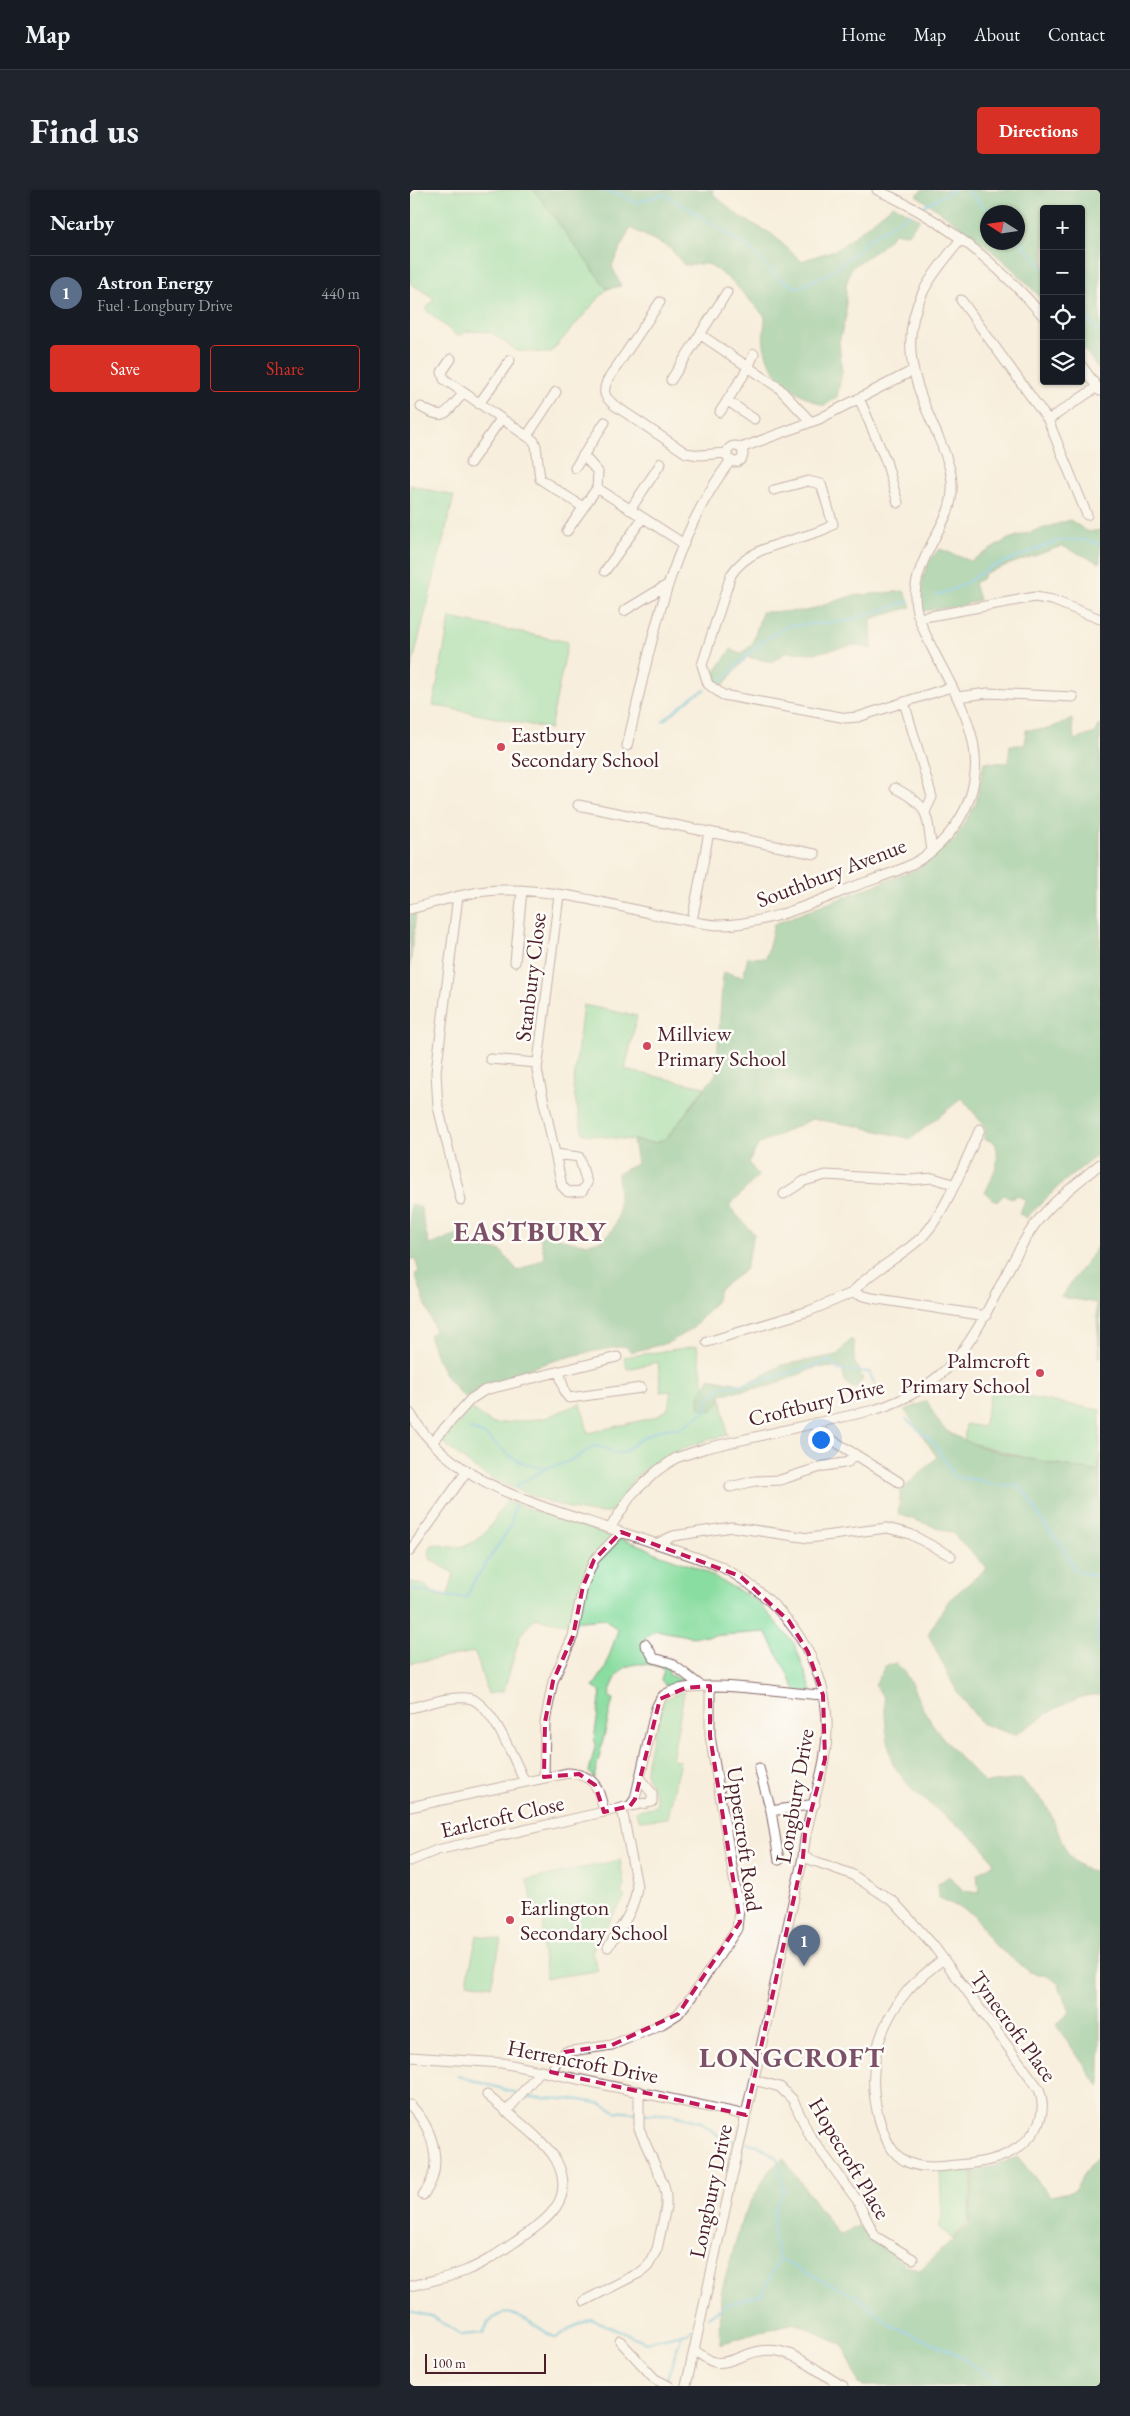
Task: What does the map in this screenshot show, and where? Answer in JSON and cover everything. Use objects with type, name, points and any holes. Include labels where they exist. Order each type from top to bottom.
[{"type":"street","points":[[878,190],[905,203],[961,239],[1010,280],[1040,313]]},
{"type":"street","name":"Southbury Avenue","points":[[410,909],[458,896],[504,890],[522,890],[559,895],[692,922],[716,925],[740,924],[784,914],[892,872],[919,860],[949,836],[961,818],[970,798],[974,780],[974,747],[957,697],[919,618],[915,596],[916,585],[952,500],[953,481],[949,462],[920,397],[912,371],[911,338],[918,303],[936,271],[961,239]]},
{"type":"street","points":[[671,380],[727,292]]},
{"type":"street","points":[[961,300],[1048,420],[1087,515]]},
{"type":"street","points":[[660,302],[607,381],[604,392],[605,396],[630,416],[686,453],[729,457]]},
{"type":"street","points":[[701,335],[788,396],[811,422]]},
{"type":"street","points":[[720,412],[748,368],[754,354]]},
{"type":"street","points":[[451,359],[442,372],[442,376],[463,394],[527,436],[536,446],[540,479],[583,507]]},
{"type":"street","points":[[479,404],[510,360]]},
{"type":"street","points":[[1048,420],[1099,389],[1085,370]]},
{"type":"street","points":[[626,746],[667,585],[707,492],[729,457],[731,447],[741,448],[811,422],[912,371]]},
{"type":"street","points":[[527,436],[556,392]]},
{"type":"street","points":[[421,407],[435,416],[442,415],[463,394]]},
{"type":"street","points":[[859,398],[886,461],[898,503]]},
{"type":"street","points":[[728,401],[754,419]]},
{"type":"street","points":[[470,464],[501,419]]},
{"type":"street","points":[[575,468],[605,422]]},
{"type":"street","points":[[567,531],[597,488],[598,472],[583,455]]},
{"type":"street","points":[[630,510],[661,463]]},
{"type":"street","points":[[774,490],[808,481],[821,484],[832,524],[821,531],[751,554],[736,566],[731,575],[702,665],[708,684],[723,695],[837,717],[858,717],[951,687]]},
{"type":"street","points":[[597,488],[642,519],[684,544]]},
{"type":"street","points":[[605,571],[642,519]]},
{"type":"street","points":[[624,611],[667,585]]},
{"type":"street","points":[[919,618],[1035,597],[1052,600],[1100,619]]},
{"type":"street","points":[[957,697],[988,693],[1073,697]]},
{"type":"street","points":[[904,702],[932,797],[925,812]]},
{"type":"street","points":[[896,788],[917,800],[925,812],[932,851]]},
{"type":"street","points":[[578,806],[815,854]]},
{"type":"street","points":[[692,922],[709,832]]},
{"type":"street","points":[[515,962],[522,890]]},
{"type":"street","name":"Stanbury Close","points":[[556,1154],[580,1157],[587,1183],[582,1191],[575,1193],[564,1190],[539,1086],[538,1063],[559,895]]},
{"type":"street","points":[[458,896],[436,1072],[438,1107],[461,1200]]},
{"type":"street","name":"Stanbury Close","points":[[490,1059],[538,1063]]},
{"type":"street","points":[[707,1342],[809,1311],[852,1293],[863,1280],[922,1237],[935,1221],[980,1130]]},
{"type":"street","name":"Croftbury Drive","points":[[610,1528],[632,1494],[658,1470],[676,1458],[706,1448],[874,1410],[912,1394],[952,1364],[977,1333],[1030,1232],[1056,1201],[1100,1164]]},
{"type":"street","points":[[784,1194],[804,1181],[826,1175],[910,1180],[933,1178],[953,1184]]},
{"type":"street","points":[[852,1293],[872,1298],[986,1316]]},
{"type":"street","points":[[432,1442],[478,1393],[497,1386],[617,1357]]},
{"type":"street","points":[[559,1371],[565,1393],[569,1398],[641,1388]]},
{"type":"street","name":"Longbury Drive","points":[[411,1419],[432,1442],[467,1471],[493,1486],[536,1504],[720,1566],[755,1587],[790,1621],[808,1652],[823,1695],[826,1712],[826,1743],[815,1804],[804,1834],[803,1857],[686,2386]]},
{"type":"street","points":[[815,1423],[826,1436],[899,1482]]},
{"type":"street","points":[[730,1487],[755,1481],[790,1477],[824,1466],[848,1462],[855,1454]]},
{"type":"street","points":[[410,1550],[467,1471]]},
{"type":"street","points":[[656,1544],[673,1536],[732,1527],[809,1538],[887,1528],[910,1534],[951,1556]]},
{"type":"street","points":[[544,1777],[543,1743],[547,1701],[552,1681],[573,1636],[583,1586],[594,1560],[621,1532]]},
{"type":"street","points":[[645,1644],[654,1658],[671,1663],[706,1686]]},
{"type":"street","points":[[608,1947],[630,1914],[636,1896],[637,1886],[626,1807],[635,1799],[656,1708],[664,1695],[685,1688],[706,1686],[823,1695]]},
{"type":"street","name":"Uppercroft Road","points":[[551,2072],[565,2052],[612,2045],[662,2024],[678,2014],[737,1929],[739,1910],[708,1722],[706,1686]]},
{"type":"street","points":[[410,1708],[466,1698],[479,1703],[487,1711],[504,1739],[524,1780]]},
{"type":"street","points":[[759,1768],[771,1811],[779,1860]]},
{"type":"street","name":"Earlcroft Close","points":[[410,1807],[524,1780],[568,1773],[588,1778],[600,1794],[604,1812]]},
{"type":"street","name":"Earlcroft Close","points":[[410,1861],[437,1850],[652,1802],[652,1793],[640,1779]]},
{"type":"street","points":[[771,1811],[815,1804]]},
{"type":"street","name":"Tynecroft Place","points":[[803,1857],[851,1874],[885,1895],[912,1920],[1035,2081],[1043,2099],[1042,2121],[1036,2130],[1018,2147],[1004,2155],[977,2163],[937,2167],[919,2166],[908,2162],[890,2147],[879,2117],[872,2076],[879,2042],[907,1991],[942,1960]]},
{"type":"street","name":"Herrencroft Drive","points":[[410,2057],[502,2063],[746,2115]]},
{"type":"street","points":[[506,2112],[541,2070]]},
{"type":"street","name":"Hopecroft Place","points":[[754,2080],[780,2087],[790,2096],[810,2136],[857,2200],[874,2236],[913,2259]]},
{"type":"street","points":[[584,2301],[641,2272],[648,2266],[657,2249],[666,2207],[666,2195],[658,2172],[642,2140],[638,2119],[639,2091]]},
{"type":"street","points":[[410,2286],[464,2272],[482,2263],[546,2220],[559,2202],[562,2187],[561,2173],[556,2159],[486,2095]]},
{"type":"street","points":[[410,2105],[424,2125],[435,2153],[434,2176],[422,2195]]},
{"type":"street","points":[[620,2341],[655,2379],[669,2386]]},
{"type":"street","points":[[694,2350],[716,2362],[723,2362],[753,2351],[779,2351],[813,2366],[843,2386]]},
{"type":"highlighted area","points":[[621,1532],[740,1576],[789,1621],[808,1652],[823,1695],[825,1759],[805,1834],[803,1857],[746,2115],[551,2072],[565,2052],[612,2045],[678,2014],[740,1922],[710,1736],[710,1686],[685,1688],[660,1699],[635,1799],[630,1806],[604,1812],[595,1785],[579,1774],[544,1777],[545,1722],[553,1681],[573,1636],[583,1586],[594,1560]]},
{"type":"green space","points":[[418,190],[534,190],[607,289],[550,353],[517,351],[490,332],[469,331],[457,336],[426,310],[434,298],[410,283],[410,200]]},
{"type":"green space","points":[[534,190],[713,190],[713,194],[740,217],[772,234],[801,261],[838,249],[893,205],[920,219],[908,234],[895,233],[880,248],[851,268],[846,285],[846,316],[839,342],[842,373],[837,397],[824,406],[794,390],[785,383],[771,366],[764,345],[765,317],[732,281],[708,264],[684,265],[670,248],[630,228],[612,266],[621,286],[607,289]]},
{"type":"green space","points":[[922,190],[1100,190],[1100,371],[1085,350],[1085,205],[1040,205],[1040,297],[1015,271],[990,250],[1025,250],[1025,205],[980,205],[980,241],[916,195]]},
{"type":"green space","points":[[410,485],[454,496],[410,674]]},
{"type":"green space","points":[[1070,520],[1088,532],[1100,530],[1100,563],[1062,546],[985,573],[982,579],[974,583],[979,600],[960,606],[923,611],[921,595],[923,578],[929,562],[940,549],[971,561],[1008,539]]},
{"type":"green space","points":[[904,591],[911,607],[871,619],[872,649],[854,645],[815,653],[786,652],[772,662],[747,657],[719,690],[712,676],[731,649],[740,654],[752,645],[762,612],[806,611],[851,596]]},
{"type":"green space","points":[[450,618],[568,642],[550,729],[433,705]]},
{"type":"green space","points":[[1072,719],[1074,740],[1095,733],[1100,723],[1100,1153],[1062,1183],[1026,1218],[1019,1213],[1026,1200],[1016,1195],[1012,1199],[1004,1195],[997,1202],[985,1193],[997,1163],[997,1150],[995,1143],[983,1138],[986,1128],[962,1098],[911,1139],[857,1126],[812,1119],[758,1145],[749,1162],[758,1176],[729,1206],[754,1234],[745,1270],[719,1289],[715,1303],[693,1328],[668,1343],[631,1352],[625,1346],[584,1353],[542,1364],[503,1379],[466,1399],[447,1378],[429,1335],[435,1331],[415,1274],[419,1272],[415,1259],[410,1259],[410,1204],[420,1206],[429,1245],[470,1229],[474,1248],[500,1250],[518,1271],[545,1258],[540,1237],[550,1233],[575,1243],[584,1244],[601,1240],[608,1235],[614,1227],[618,1215],[618,1173],[637,1164],[633,1140],[655,1143],[667,1138],[716,1074],[723,972],[743,977],[748,957],[766,958],[774,924],[917,869],[954,840],[976,803],[984,762],[1008,763],[1010,745],[1025,745],[1026,730],[1048,729]]},
{"type":"green space","points":[[416,913],[410,968],[410,915]]},
{"type":"green space","points":[[583,1005],[637,1016],[625,1070],[705,1087],[667,1138],[655,1143],[583,1134],[573,1088]]},
{"type":"green space","points":[[1100,1243],[1100,1358],[1096,1303],[1061,1297]]},
{"type":"green space","points":[[851,1339],[854,1342],[854,1361],[863,1379],[856,1388],[847,1383],[842,1368],[817,1367],[770,1386],[721,1394],[720,1403],[710,1411],[699,1407],[699,1395],[709,1378],[740,1384],[749,1382],[782,1365],[837,1355]]},
{"type":"green space","points":[[697,1346],[704,1387],[721,1394],[727,1435],[676,1451],[653,1464],[632,1481],[620,1502],[610,1511],[599,1513],[584,1512],[527,1494],[484,1474],[442,1441],[471,1409],[493,1424],[545,1418],[581,1403],[588,1433],[656,1417],[668,1409],[671,1391],[661,1392],[658,1362],[627,1369],[624,1357]]},
{"type":"green space","points":[[991,1391],[1100,1410],[1099,1472],[1027,1458],[964,1441],[966,1424],[983,1427]]},
{"type":"green space","points":[[927,1401],[938,1421],[946,1430],[977,1445],[1019,1457],[1098,1472],[1100,1456],[1100,1695],[1090,1695],[1067,1703],[1015,1735],[982,1724],[957,1692],[928,1634],[949,1600],[987,1568],[952,1533],[898,1514],[901,1491],[937,1457],[905,1410]]},
{"type":"green space","points":[[506,1501],[645,1547],[658,1554],[698,1568],[756,1600],[794,1643],[812,1691],[798,1694],[766,1632],[692,1637],[656,1630],[645,1637],[645,1653],[669,1666],[669,1675],[685,1681],[684,1685],[669,1689],[661,1680],[664,1671],[661,1667],[633,1664],[621,1671],[616,1677],[609,1696],[613,1699],[594,1778],[589,1772],[596,1743],[594,1740],[601,1692],[593,1687],[605,1669],[618,1630],[605,1619],[558,1623],[535,1618],[520,1635],[504,1691],[488,1694],[475,1652],[410,1663],[410,1582],[423,1584],[435,1596],[448,1596],[454,1573],[431,1560],[429,1553],[431,1546],[437,1544],[461,1547],[478,1540],[490,1527]]},
{"type":"green space","points":[[896,1663],[910,1681],[931,1722],[985,1783],[1021,1779],[1045,1804],[1064,1847],[1070,1856],[1087,1869],[1100,1872],[1100,2088],[1056,2025],[1070,2012],[1058,1983],[1047,1976],[1030,1972],[992,1943],[973,1914],[939,1898],[938,1884],[949,1876],[964,1891],[979,1893],[977,1874],[994,1863],[980,1843],[913,1791],[892,1763],[886,1729],[884,1698],[875,1685],[885,1666]]},
{"type":"green space","points":[[680,1692],[684,1693],[672,1760],[680,1761],[668,1818],[640,1821],[635,1811],[656,1806],[657,1801],[646,1773],[646,1767],[659,1715],[664,1700]]},
{"type":"green space","points":[[620,1860],[624,1885],[621,1893],[625,1897],[596,1942],[592,1952],[598,1971],[546,1978],[542,1946],[544,1914],[535,1911],[527,1880]]},
{"type":"green space","points":[[477,1935],[501,1940],[491,1986],[467,1982]]},
{"type":"green space","points":[[1100,2155],[1100,2386],[863,2386],[859,2384],[844,2346],[794,2322],[720,2344],[721,2293],[743,2216],[768,2172],[783,2158],[839,2235],[858,2226],[905,2264],[920,2270],[969,2224],[974,2172],[1018,2157],[1050,2196],[1074,2191],[1092,2162]]},
{"type":"green space","points":[[973,2167],[968,2222],[953,2238],[939,2228],[942,2217],[940,2171]]},
{"type":"waterway","points":[[601,190],[624,196],[635,203],[664,194],[701,216],[753,252],[779,279],[798,288],[837,269],[869,239],[910,214]]},
{"type":"waterway","points":[[924,206],[954,190]]},
{"type":"waterway","points":[[966,190],[982,205]]},
{"type":"waterway","points":[[1025,247],[1040,264]]},
{"type":"waterway","points":[[1085,317],[1100,332]]},
{"type":"waterway","points":[[937,595],[959,587],[989,568],[1060,540],[1086,540],[1100,544]]},
{"type":"waterway","points":[[717,685],[760,643],[787,626],[847,621],[909,601]]},
{"type":"waterway","points":[[663,721],[693,696],[705,690]]},
{"type":"waterway","points":[[470,1429],[489,1438],[506,1453],[523,1463],[544,1467],[554,1466],[574,1459],[594,1446],[606,1448],[612,1453],[624,1453],[635,1443],[656,1431],[672,1428],[679,1429],[704,1412],[710,1397],[720,1388],[761,1381],[830,1361],[838,1370],[869,1372],[880,1394]]},
{"type":"waterway","points":[[906,1419],[935,1444],[955,1477],[980,1480],[991,1485],[1017,1485],[1028,1496],[1045,1526],[1063,1547],[1075,1571],[1100,1577]]},
{"type":"waterway","points":[[517,1489],[518,1484],[547,1468]]},
{"type":"waterway","points":[[410,1589],[453,1597],[467,1597],[473,1583],[511,1526],[515,1504]]},
{"type":"waterway","points":[[1100,1608],[1096,1635],[1100,1649]]},
{"type":"waterway","points":[[458,2076],[517,2093]]},
{"type":"waterway","points":[[527,2097],[581,2100],[602,2104],[615,2111],[636,2113]]},
{"type":"waterway","points":[[641,2114],[671,2114],[701,2122],[722,2138],[733,2140]]},
{"type":"waterway","points":[[747,2143],[757,2145],[777,2158],[784,2190],[774,2211],[774,2241],[779,2259]]},
{"type":"waterway","points":[[708,2317],[724,2306],[762,2294],[779,2259],[857,2297],[893,2326],[951,2351],[1002,2384],[1016,2386]]},
{"type":"waterway","points":[[410,2311],[433,2317],[462,2335],[483,2333],[491,2321],[499,2315],[508,2313],[527,2320],[556,2338],[571,2328],[591,2319],[646,2342],[687,2333],[692,2329]]},
{"type":"waterway","points":[[667,2378],[682,2334]]},
{"type":"place","name":"Eastbury Secondary School","points":[[501,747]]},
{"type":"place","name":"Millview Primary School","points":[[647,1046]]},
{"type":"place","name":"Palmcroft Primary School","points":[[1040,1373]]},
{"type":"place","name":"Earlington Secondary School","points":[[510,1920]]},
{"type":"place","name":"Astron Energy","points":[[804,1966]]},
{"type":"district","name":"EASTBURY","points":[[530,1231]]},
{"type":"district","name":"LONGCROFT","points":[[792,2057]]}]
